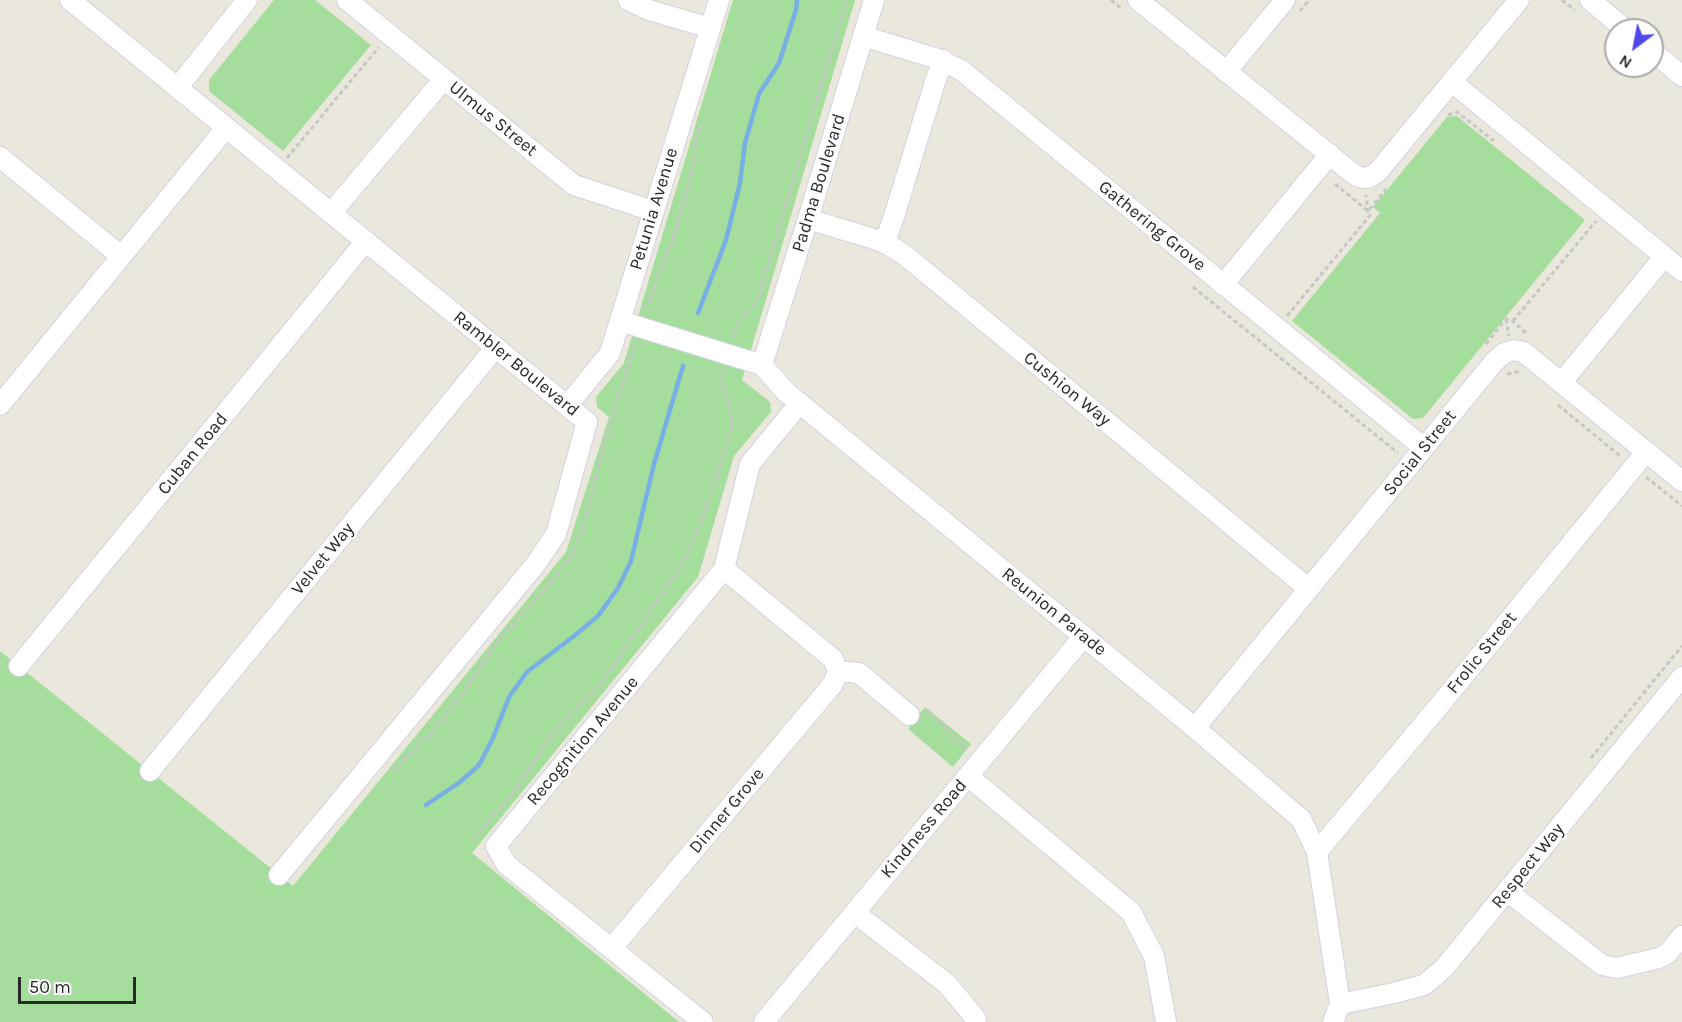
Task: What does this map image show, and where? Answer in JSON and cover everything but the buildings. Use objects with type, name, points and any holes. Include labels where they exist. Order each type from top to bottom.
[{"type":"street","name":"Rambler Boulevard","points":[[70,0],[587,422],[556,534],[535,565],[279,875]]},
{"type":"street","points":[[178,87],[247,0]]},
{"type":"street","name":"Ulmus Street","points":[[347,0],[574,185],[653,211]]},
{"type":"street","points":[[628,0],[649,10],[711,28]]},
{"type":"street","name":"Petunia Avenue","points":[[567,406],[610,353],[719,0]]},
{"type":"street","name":"Padma Boulevard","points":[[762,365],[874,0]]},
{"type":"street","points":[[1138,0],[1226,72],[1324,162],[1359,177],[1382,180],[1452,82],[1519,0]]},
{"type":"street","points":[[1226,72],[1285,0]]},
{"type":"street","points":[[1590,0],[1612,18]]},
{"type":"street","name":"Gathering Grove","points":[[863,36],[943,60],[961,70],[1417,443]]},
{"type":"street","points":[[884,243],[934,82],[943,60]]},
{"type":"street","points":[[1664,61],[1682,76]]},
{"type":"street","points":[[332,213],[444,78]]},
{"type":"street","points":[[1452,82],[1682,271]]},
{"type":"street","points":[[0,405],[226,128]]},
{"type":"street","points":[[0,157],[121,256]]},
{"type":"street","points":[[1223,285],[1324,162]]},
{"type":"street","name":"Cushion Way","points":[[808,219],[884,243],[906,256],[1309,589]]},
{"type":"street","name":"Cuban Road","points":[[19,666],[366,242]]},
{"type":"street","points":[[1562,382],[1664,256]]},
{"type":"street","points":[[620,321],[762,365]]},
{"type":"street","name":"Velvet Way","points":[[150,771],[496,347]]},
{"type":"street","name":"Social Street","points":[[1195,728],[1309,589],[1417,443],[1504,352],[1514,350],[1523,352],[1682,481]]},
{"type":"street","name":"Reunion Parade","points":[[762,365],[786,392],[1084,636],[1302,819],[1317,852],[1337,1013]]},
{"type":"street","name":"Recognition Avenue","points":[[703,1022],[506,864],[496,846],[724,569],[750,464],[800,403]]},
{"type":"street","name":"Frolic Street","points":[[1317,852],[1646,452]]},
{"type":"street","points":[[724,569],[833,659],[838,671],[859,673],[909,715]]},
{"type":"street","name":"Kindness Road","points":[[764,1022],[1084,636]]},
{"type":"street","name":"Dinner Grove","points":[[612,948],[833,684],[838,671]]},
{"type":"street","name":"Respect Way","points":[[1337,1013],[1424,985],[1444,968],[1682,677]]},
{"type":"street","points":[[968,776],[1131,912],[1154,956],[1166,1022]]},
{"type":"street","points":[[1507,891],[1602,965],[1617,968],[1659,958],[1668,953],[1682,936]]},
{"type":"street","points":[[855,913],[947,984],[976,1019],[976,1022]]},
{"type":"path","points":[[473,839],[518,787],[565,719],[599,686],[683,563],[704,514],[731,431],[732,416],[721,378],[732,338],[739,323],[759,296],[846,0]]},
{"type":"path","points":[[1294,18],[1309,0]]},
{"type":"path","points":[[278,170],[389,34]]},
{"type":"path","points":[[1446,116],[1458,112],[1494,141]]},
{"type":"path","points":[[640,328],[673,240],[692,173],[696,141],[703,115]]},
{"type":"path","points":[[1286,317],[1371,214],[1324,162]]},
{"type":"path","points":[[1368,211],[1382,180]]},
{"type":"path","points":[[1513,321],[1595,222]]},
{"type":"path","points":[[1193,287],[1398,453],[1417,443]]},
{"type":"path","points":[[1484,346],[1506,320],[1513,321],[1529,336]]},
{"type":"path","points":[[1507,374],[1518,372],[1527,379]]},
{"type":"path","points":[[1554,402],[1682,506]]},
{"type":"path","points":[[1588,761],[1682,646]]},
{"type":"green space","points":[[274,0],[315,0],[371,45],[283,151],[209,91],[209,80]]},
{"type":"green space","points":[[733,0],[855,0],[742,380],[770,402],[771,412],[734,456],[698,577],[472,853],[679,1022],[0,1022],[0,651],[293,886],[566,552],[609,417],[597,407],[596,397],[624,363]]},
{"type":"green space","points":[[1457,116],[1585,220],[1423,418],[1413,419],[1292,321],[1380,213],[1373,207],[1447,117]]},
{"type":"green space","points":[[925,707],[971,744],[953,767],[908,729]]},
{"type":"waterway","points":[[698,313],[726,240],[740,183],[745,143],[759,94],[779,63],[797,0]]},
{"type":"waterway","points":[[426,805],[460,782],[479,765],[493,738],[509,697],[527,672],[598,616],[618,588],[631,561],[654,464],[683,366]]}]
